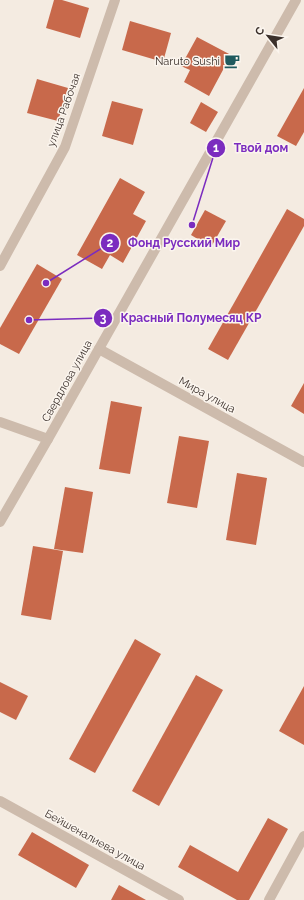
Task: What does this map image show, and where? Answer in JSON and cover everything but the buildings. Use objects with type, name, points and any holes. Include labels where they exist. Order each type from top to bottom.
[{"type":"street","name":"улица Рабочая","points":[[0,263],[65,147],[115,0]]},
{"type":"street","name":"Свердлова улица","points":[[0,522],[296,0]]},
{"type":"street","name":"Мира улица","points":[[98,349],[304,462]]},
{"type":"street","points":[[0,422],[48,439]]},
{"type":"street","name":"Бейшеналиева улица","points":[[0,801],[179,900]]},
{"type":"street","points":[[269,900],[304,836]]},
{"type":"place","name":"Naruto Sushi","points":[[232,61]]},
{"type":"place","name":"Твой дом","points":[[192,225]]},
{"type":"place","name":"Фонд Русский Мир","points":[[46,283]]},
{"type":"place","name":"Красный Полумесяц КР","points":[[29,320]]}]
